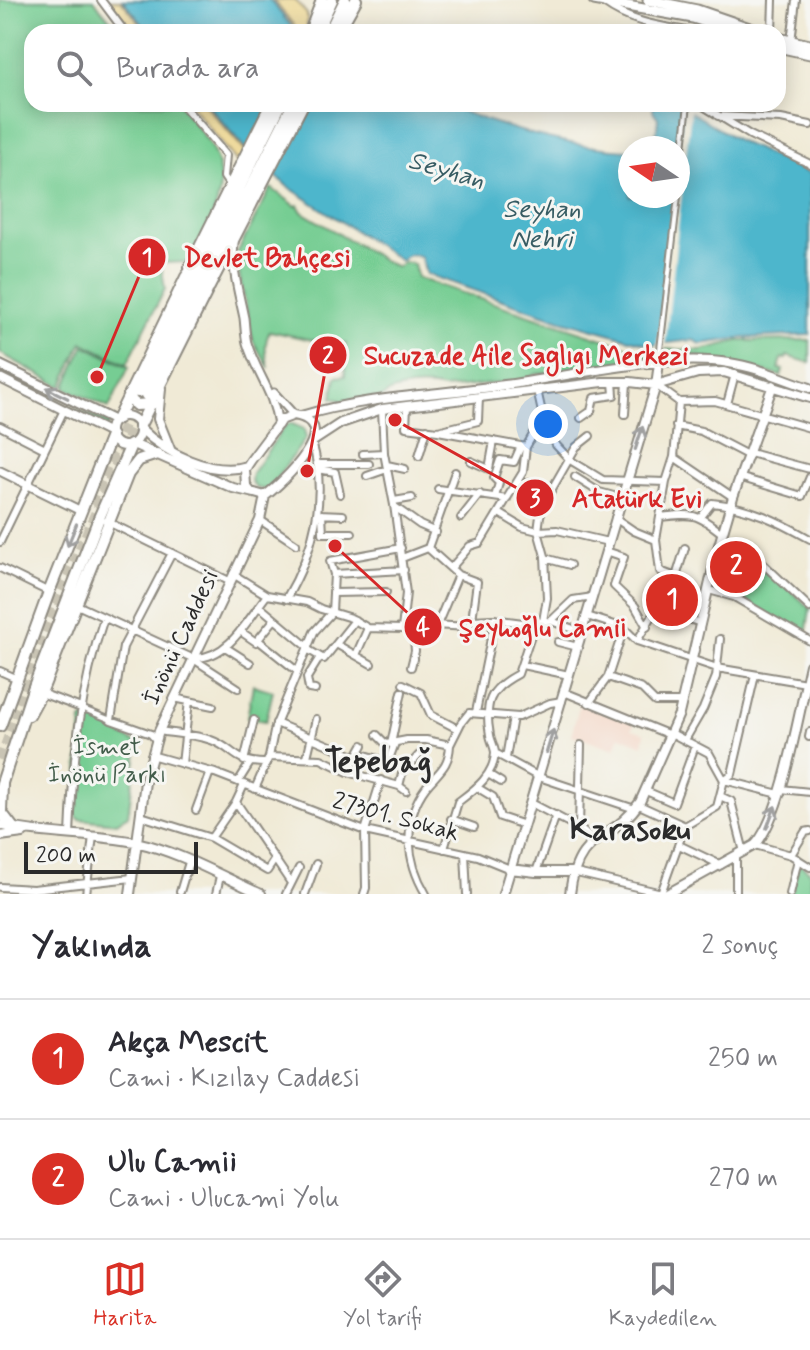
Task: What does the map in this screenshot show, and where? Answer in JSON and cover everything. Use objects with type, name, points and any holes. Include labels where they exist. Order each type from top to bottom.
[{"type":"highway","points":[[312,24],[322,0]]},
{"type":"highway","points":[[321,24],[332,0]]},
{"type":"highway","points":[[333,24],[345,0]]},
{"type":"highway","points":[[344,24],[356,0]]},
{"type":"highway","points":[[116,420],[142,396],[161,387],[241,226],[244,184],[268,112]]},
{"type":"highway","points":[[142,396],[225,231],[277,112]]},
{"type":"highway","points":[[140,427],[142,396],[186,277],[288,112]]},
{"type":"highway","points":[[244,184],[297,112]]},
{"type":"highway","points":[[186,277],[225,231]]},
{"type":"highway","points":[[209,289],[225,231]]},
{"type":"highway","points":[[0,726],[111,435]]},
{"type":"highway","points":[[19,734],[41,693],[132,445]]},
{"type":"highway","points":[[104,456],[111,452],[118,454],[123,458],[121,469]]},
{"type":"highway","points":[[14,829],[1,812],[1,787],[33,689],[103,520],[134,464],[157,454]]},
{"type":"main road","points":[[594,0],[605,4],[667,5]]},
{"type":"main road","points":[[648,0],[695,9],[738,24]]},
{"type":"main road","points":[[695,9],[722,24]]},
{"type":"main road","points":[[786,40],[810,45]]},
{"type":"main road","points":[[786,49],[810,54]]},
{"type":"main road","points":[[506,893],[510,869],[656,385],[660,358]]},
{"type":"main road","points":[[254,493],[246,486],[247,466],[288,416],[660,358],[728,363],[774,380],[810,398]]},
{"type":"main road","points":[[0,365],[116,420],[131,417],[170,449],[201,466],[216,470],[247,466]]},
{"type":"main road","points":[[312,442],[341,423],[382,409],[537,390],[613,382],[656,385],[698,373],[724,372],[810,388]]},
{"type":"main road","points":[[0,378],[111,435],[121,446],[132,445],[233,488],[265,496],[285,481],[312,442],[315,433],[313,426],[298,415]]},
{"type":"main road","points":[[570,894],[572,872],[578,858],[637,807],[671,734],[682,702],[718,549],[774,380]]},
{"type":"main road","points":[[161,387],[158,419],[170,449]]},
{"type":"main road","points":[[335,408],[330,412],[330,420],[341,423]]},
{"type":"main road","points":[[111,435],[116,420]]},
{"type":"main road","points":[[132,445],[139,437],[140,427]]},
{"type":"main road","name":"İnönü Caddesi","points":[[130,894],[151,755],[157,735],[230,577],[260,520],[265,496]]},
{"type":"main road","points":[[664,894],[721,865],[763,837],[780,791],[810,665]]},
{"type":"main road","points":[[0,825],[27,832],[137,842],[261,894]]},
{"type":"main road","points":[[0,836],[27,832]]},
{"type":"main road","points":[[510,869],[572,872]]},
{"type":"street","points":[[101,0],[119,24]]},
{"type":"street","points":[[772,24],[773,0]]},
{"type":"street","points":[[791,42],[796,0]]},
{"type":"street","points":[[605,4],[618,14],[654,24]]},
{"type":"street","points":[[189,112],[226,155],[224,177],[244,184]]},
{"type":"street","points":[[684,136],[687,112]]},
{"type":"street","points":[[712,112],[810,164]]},
{"type":"street","points":[[718,116],[781,119],[810,125]]},
{"type":"street","points":[[660,358],[676,208]]},
{"type":"street","points":[[241,226],[234,244],[233,261],[246,341],[276,407],[278,425]]},
{"type":"street","points":[[727,404],[735,374]]},
{"type":"street","points":[[581,418],[591,411],[594,398],[614,395],[613,382]]},
{"type":"street","points":[[625,414],[627,382]]},
{"type":"street","points":[[656,385],[679,402],[715,401],[810,428]]},
{"type":"street","points":[[269,389],[298,415]]},
{"type":"street","points":[[537,390],[543,417],[556,445],[570,460],[603,480],[666,482]]},
{"type":"street","points":[[438,431],[478,421],[479,397]]},
{"type":"street","points":[[676,577],[660,571],[656,540],[666,482],[674,457],[679,402]]},
{"type":"street","points":[[407,406],[406,427],[524,447]]},
{"type":"street","points":[[382,409],[384,453],[404,570],[406,593],[402,629]]},
{"type":"street","points":[[0,542],[64,410]]},
{"type":"street","points":[[495,497],[499,483],[494,478],[500,460],[514,462],[543,417]]},
{"type":"street","points":[[0,426],[45,449]]},
{"type":"street","points":[[676,426],[701,431],[750,454],[810,469]]},
{"type":"street","points":[[419,456],[427,429]]},
{"type":"street","points":[[444,849],[458,802],[478,788],[488,774],[495,753],[487,714],[495,688],[518,674],[543,622],[547,598],[545,558],[538,531],[540,516],[576,447],[590,436]]},
{"type":"street","points":[[471,461],[489,469],[494,441]]},
{"type":"street","points":[[312,442],[318,467],[323,533],[352,533]]},
{"type":"street","points":[[451,568],[470,546],[480,543],[499,513],[523,472],[524,447]]},
{"type":"street","points":[[363,454],[384,453]]},
{"type":"street","points":[[674,457],[733,501],[810,539]]},
{"type":"street","points":[[318,467],[369,464]]},
{"type":"street","points":[[318,467],[335,472],[340,494]]},
{"type":"street","points":[[367,476],[387,467],[405,469]]},
{"type":"street","points":[[0,471],[81,511]]},
{"type":"street","points":[[402,558],[428,548],[455,472]]},
{"type":"street","points":[[575,477],[599,492],[621,498]]},
{"type":"street","points":[[742,478],[802,496],[810,477]]},
{"type":"street","points":[[515,485],[530,483],[550,492]]},
{"type":"street","points":[[438,489],[507,499]]},
{"type":"street","points":[[461,518],[480,494]]},
{"type":"street","points":[[394,504],[412,498]]},
{"type":"street","points":[[701,517],[712,503],[733,501]]},
{"type":"street","points":[[394,504],[420,525],[436,532]]},
{"type":"street","points":[[499,513],[522,527],[538,531],[557,530],[607,547],[624,557],[614,586],[635,606],[647,627]]},
{"type":"street","points":[[320,514],[343,515]]},
{"type":"street","points":[[286,599],[298,579],[320,514]]},
{"type":"street","points":[[660,517],[683,514],[701,517],[723,534]]},
{"type":"street","points":[[615,518],[634,531],[656,540]]},
{"type":"street","points":[[0,519],[9,524]]},
{"type":"street","points":[[103,520],[267,595],[307,602],[368,628],[402,629],[417,624],[468,627],[472,620],[477,582],[458,575],[428,548]]},
{"type":"street","points":[[260,520],[296,544]]},
{"type":"street","points":[[255,789],[276,723],[307,648],[314,632],[332,612],[334,574],[330,561],[401,548]]},
{"type":"street","points":[[637,641],[676,577],[685,548]]},
{"type":"street","points":[[718,549],[745,551],[758,559],[810,608]]},
{"type":"street","points":[[111,720],[123,647],[134,632],[172,553]]},
{"type":"street","points":[[545,558],[570,565]]},
{"type":"street","points":[[0,568],[49,592]]},
{"type":"street","points":[[334,574],[404,570]]},
{"type":"street","points":[[437,625],[458,575]]},
{"type":"street","points":[[709,590],[734,597],[810,641]]},
{"type":"street","points":[[334,593],[386,592]]},
{"type":"street","points":[[192,658],[210,657],[225,647],[267,595]]},
{"type":"street","points":[[543,622],[573,600],[593,597]]},
{"type":"street","points":[[75,604],[192,658],[238,688]]},
{"type":"street","points":[[259,606],[324,659],[355,620]]},
{"type":"street","points":[[657,609],[701,623]]},
{"type":"street","points":[[587,616],[624,628],[637,641],[717,668],[806,683]]},
{"type":"street","points":[[70,835],[76,735],[91,657],[104,618]]},
{"type":"street","points":[[476,712],[495,619]]},
{"type":"street","points":[[258,640],[274,620]]},
{"type":"street","points":[[472,620],[543,622],[582,632]]},
{"type":"street","points":[[411,667],[415,651],[413,626]]},
{"type":"street","points":[[356,655],[368,628]]},
{"type":"street","points":[[589,703],[608,677],[624,628]]},
{"type":"street","points":[[240,631],[256,642],[258,640],[297,671]]},
{"type":"street","points":[[685,740],[703,709],[717,668],[720,639]]},
{"type":"street","points":[[558,642],[578,647]]},
{"type":"street","points":[[336,644],[371,664]]},
{"type":"street","points":[[225,647],[250,663]]},
{"type":"street","points":[[293,682],[312,689],[307,678],[320,657]]},
{"type":"street","points":[[522,665],[569,675]]},
{"type":"street","points":[[0,671],[18,679]]},
{"type":"street","points":[[572,872],[664,894],[685,826],[717,807],[724,780],[732,774],[755,675]]},
{"type":"street","points":[[608,677],[642,689],[655,702],[682,702]]},
{"type":"street","points":[[403,684],[421,693],[431,715],[458,729]]},
{"type":"street","points":[[390,761],[402,692]]},
{"type":"street","points":[[41,693],[151,734],[213,740],[247,762],[307,757],[321,759],[348,772],[381,780],[406,791]]},
{"type":"street","points":[[417,894],[424,890],[408,841],[409,820],[424,790],[449,761],[450,745],[469,713],[513,717],[563,696],[685,740],[709,753],[724,780],[780,791],[809,792],[810,780]]},
{"type":"street","points":[[174,698],[213,706]]},
{"type":"street","points":[[182,764],[189,701]]},
{"type":"street","points":[[506,758],[513,717]]},
{"type":"street","points":[[307,757],[316,719]]},
{"type":"street","points":[[211,838],[236,802],[254,720]]},
{"type":"street","points":[[276,723],[325,744],[404,766],[411,765],[419,755]]},
{"type":"street","points":[[377,735],[386,744],[426,740],[450,745]]},
{"type":"street","points":[[321,759],[325,744]]},
{"type":"street","points":[[348,772],[363,745]]},
{"type":"street","points":[[579,828],[581,745]]},
{"type":"street","points":[[646,791],[674,803],[695,746]]},
{"type":"street","points":[[495,753],[539,777],[637,807],[685,826]]},
{"type":"street","name":"27301. Sokak","points":[[151,755],[210,772],[365,831],[465,853],[510,869]]},
{"type":"street","points":[[399,786],[404,766]]},
{"type":"street","points":[[196,810],[210,772]]},
{"type":"street","points":[[488,774],[501,782]]},
{"type":"street","points":[[366,893],[365,831],[381,780]]},
{"type":"street","points":[[478,788],[493,797],[500,817],[524,825]]},
{"type":"street","points":[[720,796],[731,801],[740,854],[736,894]]},
{"type":"street","points":[[236,802],[291,883]]},
{"type":"street","points":[[531,803],[579,828],[594,841]]},
{"type":"street","points":[[536,872],[556,815]]},
{"type":"street","points":[[141,816],[211,838],[267,871],[275,859]]},
{"type":"street","points":[[451,819],[474,827]]},
{"type":"street","points":[[790,894],[795,857],[805,832],[810,831]]},
{"type":"street","points":[[86,894],[93,836]]},
{"type":"street","points":[[679,845],[721,865]]},
{"type":"street","points":[[755,845],[795,857],[810,867]]},
{"type":"street","points":[[465,853],[467,894]]},
{"type":"street","points":[[180,892],[189,862]]},
{"type":"street","points":[[305,894],[316,864]]},
{"type":"street","points":[[286,894],[299,868]]},
{"type":"street","points":[[216,894],[220,876]]},
{"type":"street","points":[[0,887],[33,889],[132,878]]},
{"type":"shaded area","points":[[582,697],[636,719],[632,729],[645,733],[643,745],[620,736],[615,749],[571,735]]},
{"type":"green space","points":[[0,0],[94,0],[114,24],[24,24],[24,112],[185,112],[215,156],[220,184],[218,198],[190,262],[161,263],[165,289],[127,364],[82,342],[62,387],[0,353]]},
{"type":"green space","points":[[271,188],[298,205],[302,212],[388,263],[397,267],[404,262],[414,264],[417,278],[655,356],[642,361],[586,366],[581,371],[535,374],[528,380],[444,389],[411,387],[381,398],[343,401],[332,398],[336,377],[345,376],[346,343],[321,342],[270,331],[266,345],[269,368],[253,341],[236,259]]},
{"type":"green space","points":[[810,340],[810,363],[787,356],[786,359],[782,358],[781,376],[688,354],[664,355],[666,349],[701,350],[738,341]]},
{"type":"green space","points":[[84,345],[129,367],[109,408],[65,388]]},
{"type":"green space","points":[[0,371],[68,406],[110,423],[106,430],[88,417],[0,374]]},
{"type":"green space","points":[[290,423],[304,429],[306,438],[268,490],[256,488],[251,481],[252,473]]},
{"type":"green space","points":[[754,558],[810,608],[806,636],[745,600]]},
{"type":"green space","points":[[253,685],[273,691],[266,721],[247,718]]},
{"type":"green space","name":"İsmet İnönü Parkı","points":[[85,718],[101,723],[138,744],[128,815],[117,823],[79,819],[75,814],[82,721]]},
{"type":"green space","points":[[799,863],[810,872],[810,894],[791,894]]},
{"type":"sand","points":[[109,0],[121,0],[140,24],[127,24]]},
{"type":"sand","points":[[273,0],[295,0],[307,14],[307,24],[292,24]]},
{"type":"sand","points":[[196,112],[211,112],[246,152],[240,166]]},
{"type":"water","points":[[123,0],[270,0],[290,24],[142,24]]},
{"type":"water","name":"Seyhan Nehri","points":[[214,112],[465,112],[535,135],[618,149],[618,208],[690,208],[690,136],[656,136],[658,118],[654,112],[691,112],[739,141],[810,174],[810,335],[651,345],[561,320],[426,274],[421,257],[410,255],[401,261],[287,186],[249,152]]},
{"type":"pier","points":[[683,112],[691,112],[688,136],[680,136]]},
{"type":"pier","points":[[673,208],[680,208],[665,347],[657,348]]},
{"type":"tunnel","points":[[91,504],[136,397]]},
{"type":"tunnel","points":[[0,760],[59,597],[145,398]]},
{"type":"place","name":"Devlet Bahçesi","points":[[97,377]]},
{"type":"place","name":"Atatürk Evi","points":[[395,420]]},
{"type":"place","name":"Sucuzade Aile Saglıgı Merkezi","points":[[307,471]]},
{"type":"place","name":"Şeyhoğlu Camii","points":[[335,546]]},
{"type":"place","name":"Ulu Camii","points":[[736,567]]},
{"type":"place","name":"Akça Mescit","points":[[672,600]]},
{"type":"district","name":"Tepebağ","points":[[378,760]]},
{"type":"district","name":"Karasoku","points":[[630,828]]},
{"type":"water label","name":"Seyhan","points":[[447,169]]}]
